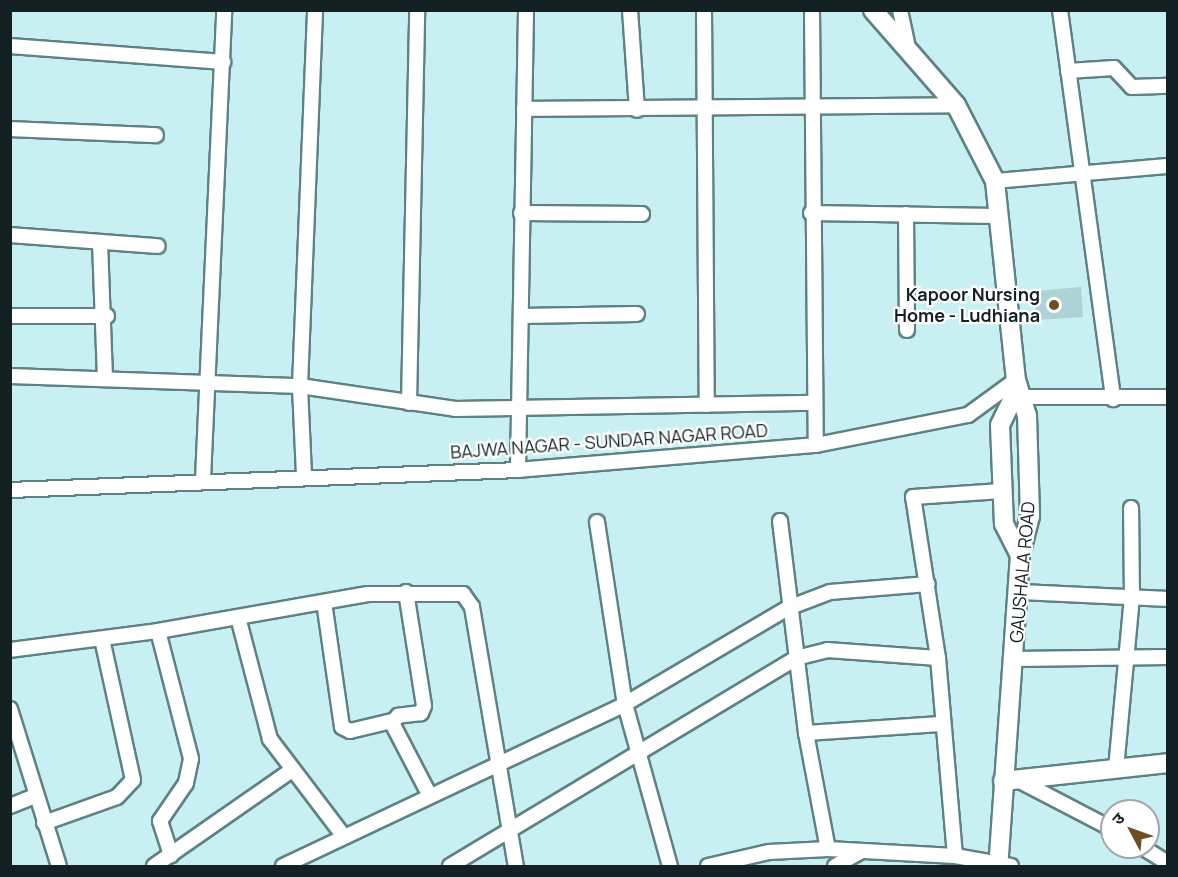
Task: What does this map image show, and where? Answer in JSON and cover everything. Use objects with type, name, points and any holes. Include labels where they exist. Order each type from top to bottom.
[{"type":"street","points":[[203,479],[224,10]]},
{"type":"street","points":[[304,475],[300,386],[315,10]]},
{"type":"street","points":[[409,403],[417,10]]},
{"type":"street","points":[[518,470],[526,10]]},
{"type":"street","points":[[630,10],[637,110]]},
{"type":"street","points":[[704,10],[707,405]]},
{"type":"street","points":[[812,10],[809,109],[816,445]]},
{"type":"street","name":"GAUSHALA ROAD","points":[[873,10],[907,44],[956,105],[994,181],[1018,388],[1027,415],[1030,516],[1020,555],[1021,592],[1014,659],[1010,780],[1002,866]]},
{"type":"street","points":[[900,10],[907,44]]},
{"type":"street","points":[[1060,10],[1113,399]]},
{"type":"street","points":[[10,46],[223,62]]},
{"type":"street","points":[[1068,71],[1114,68],[1132,87],[1167,86]]},
{"type":"street","points":[[524,109],[705,111],[956,105]]},
{"type":"street","points":[[10,129],[156,135]]},
{"type":"street","points":[[994,181],[1082,169],[1167,166]]},
{"type":"street","points":[[521,213],[642,214]]},
{"type":"street","points":[[811,213],[997,216]]},
{"type":"street","points":[[906,214],[907,330]]},
{"type":"street","points":[[10,235],[158,246]]},
{"type":"street","points":[[100,242],[100,292],[107,316],[105,376]]},
{"type":"street","points":[[521,316],[637,314]]},
{"type":"street","points":[[10,316],[107,316]]},
{"type":"street","points":[[10,376],[105,376],[300,386],[371,393],[409,403],[520,408],[815,403]]},
{"type":"street","points":[[1020,555],[1004,524],[1000,424],[1018,388],[1113,399],[1167,397]]},
{"type":"street","name":"BAJWA NAGAR - SUNDAR NAGAR ROAD","points":[[10,490],[304,475],[518,470],[816,445],[968,415],[1018,388]]},
{"type":"street","points":[[955,856],[941,724],[938,658],[914,497],[1002,491]]},
{"type":"street","points":[[1116,769],[1132,598],[1131,508]]},
{"type":"street","points":[[780,521],[788,608],[806,733],[828,849]]},
{"type":"street","points":[[597,522],[626,704],[637,754],[670,867]]},
{"type":"street","points":[[283,867],[429,794],[626,704],[788,608],[830,592],[928,584]]},
{"type":"street","points":[[10,650],[239,621],[324,602],[406,592],[455,591],[469,600],[516,867]]},
{"type":"street","points":[[324,602],[342,727],[350,731],[416,716],[424,706],[406,592]]},
{"type":"street","points":[[1021,592],[1167,599]]},
{"type":"street","points":[[239,621],[263,722],[292,770],[343,835]]},
{"type":"street","points":[[158,631],[191,759],[186,783],[160,821],[171,855]]},
{"type":"street","points":[[44,823],[117,797],[133,780],[102,639]]},
{"type":"street","points":[[450,867],[796,658],[827,650],[938,658]]},
{"type":"street","points":[[1014,659],[1167,657]]},
{"type":"street","points":[[10,709],[35,796],[59,867]]},
{"type":"street","points":[[392,721],[429,794]]},
{"type":"street","points":[[806,733],[941,724]]},
{"type":"street","points":[[1010,780],[1116,769],[1163,767]]},
{"type":"street","points":[[154,867],[292,770]]},
{"type":"street","points":[[1010,780],[1100,822]]},
{"type":"street","points":[[10,806],[35,796]]},
{"type":"street","points":[[708,867],[769,852],[828,849],[955,856],[1002,866]]},
{"type":"street","points":[[835,867],[862,851]]},
{"type":"building","points":[[1081,287],[1083,317],[1037,320],[1035,291]]},
{"type":"place","name":"Kapoor Nursing Home - Ludhiana","points":[[1054,305]]}]
